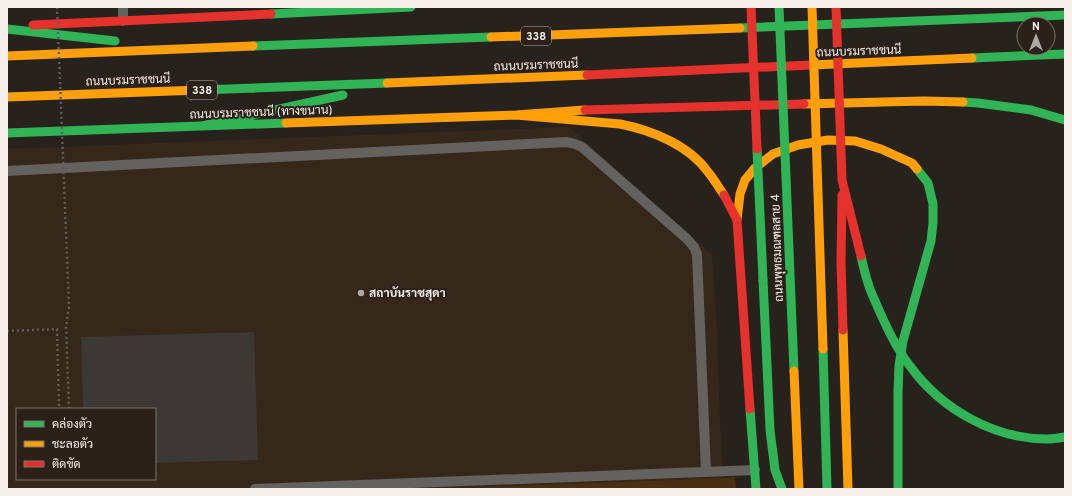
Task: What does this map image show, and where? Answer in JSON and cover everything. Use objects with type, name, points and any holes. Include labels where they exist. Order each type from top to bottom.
[{"type":"main road","points":[[7,28],[411,7]]},
{"type":"main road","points":[[751,7],[770,430],[775,470],[782,489]]},
{"type":"main road","name":"ถนนพุทธมณฑลสาย 4","points":[[779,7],[799,489]]},
{"type":"main road","points":[[812,7],[827,489]]},
{"type":"main road","points":[[836,7],[842,180],[841,263],[848,489]]},
{"type":"main road","name":"338","points":[[7,56],[1065,15]]},
{"type":"main road","points":[[7,28],[192,49]]},
{"type":"main road","name":"ถนนบรมราชชนนี","points":[[7,97],[397,83],[1065,54]]},
{"type":"main road","points":[[202,126],[397,83]]},
{"type":"main road","points":[[516,115],[582,110],[924,101],[978,103],[1030,110],[1065,120]]},
{"type":"main road","points":[[516,115],[620,124],[651,132],[682,148],[708,171],[726,199],[737,220]]},
{"type":"main road","name":"ถนนบรมราชชนนี (ทางขนาน)","points":[[7,133],[516,115]]},
{"type":"main road","points":[[756,489],[737,220],[740,194],[745,180],[755,168],[773,154],[798,145],[828,140],[855,141],[882,149],[912,163],[928,184],[933,204],[931,241],[906,327],[899,366],[898,489]]},
{"type":"main road","points":[[842,180],[868,284],[892,339],[910,368],[936,395],[978,423],[1005,433],[1032,438],[1048,439],[1065,437]]},
{"type":"lane","points":[[123,7],[123,21]]},
{"type":"lane","points":[[7,171],[567,142],[582,147],[686,238],[694,247],[697,254],[706,471]]},
{"type":"lane","points":[[255,489],[755,470]]},
{"type":"path","points":[[58,7],[69,306],[66,327],[69,408]]},
{"type":"path","points":[[7,331],[57,329],[59,408]]},
{"type":"shaded area","name":"สถาบันราชสุดา","points":[[569,127],[712,255],[717,331],[723,478],[437,489],[7,489],[7,149]]},
{"type":"shaded area","points":[[735,477],[736,489],[437,489],[723,478]]},
{"type":"building","points":[[254,332],[258,460],[156,463],[156,408],[83,408],[81,337]]},
{"type":"traffic: fast","points":[[271,14],[411,7]]},
{"type":"traffic: fast","points":[[779,7],[794,371]]},
{"type":"traffic: fast","points":[[740,28],[1065,15]]},
{"type":"traffic: fast","points":[[7,29],[115,41]]},
{"type":"traffic: fast","points":[[253,46],[491,37]]},
{"type":"traffic: fast","points":[[972,58],[1065,54]]},
{"type":"traffic: fast","points":[[200,90],[387,83]]},
{"type":"traffic: fast","points":[[202,126],[343,95]]},
{"type":"traffic: fast","points":[[963,102],[1031,110],[1065,120]]},
{"type":"traffic: fast","points":[[7,133],[286,123]]},
{"type":"traffic: fast","points":[[757,149],[763,280]]},
{"type":"traffic: fast","points":[[898,489],[899,366],[903,341],[931,241],[933,223],[933,204],[928,183],[917,169]]},
{"type":"traffic: fast","points":[[861,256],[870,289],[892,338],[910,366],[937,396],[970,419],[1008,434],[1027,438],[1054,439],[1065,437]]},
{"type":"traffic: fast","points":[[763,280],[770,430],[775,470],[782,489]]},
{"type":"traffic: fast","points":[[823,349],[827,489]]},
{"type":"traffic: fast","points":[[750,409],[756,489]]},
{"type":"traffic: slow","points":[[812,7],[823,349]]},
{"type":"traffic: slow","points":[[491,37],[740,28]]},
{"type":"traffic: slow","points":[[7,56],[253,46]]},
{"type":"traffic: slow","points":[[811,65],[972,58]]},
{"type":"traffic: slow","points":[[387,83],[587,75]]},
{"type":"traffic: slow","points":[[7,97],[200,90]]},
{"type":"traffic: slow","points":[[804,104],[924,101],[963,102]]},
{"type":"traffic: slow","points":[[286,123],[516,115],[585,110]]},
{"type":"traffic: slow","points":[[516,115],[620,124],[644,130],[668,140],[691,154],[700,162],[724,195]]},
{"type":"traffic: slow","points":[[737,220],[740,194],[745,180],[755,168],[773,154],[798,145],[828,140],[855,141],[881,149],[912,163],[917,169]]},
{"type":"traffic: slow","points":[[843,330],[848,489]]},
{"type":"traffic: slow","points":[[794,371],[799,489]]},
{"type":"traffic: jam","points":[[751,7],[757,149]]},
{"type":"traffic: jam","points":[[836,7],[842,180],[861,256]]},
{"type":"traffic: jam","points":[[33,25],[271,14]]},
{"type":"traffic: jam","points":[[587,75],[811,65]]},
{"type":"traffic: jam","points":[[585,110],[804,104]]},
{"type":"traffic: jam","points":[[724,195],[737,220],[750,409]]},
{"type":"traffic: jam","points":[[842,195],[841,263],[843,330]]},
{"type":"place","name":"สถาบันราชสุดา","points":[[361,293]]}]
